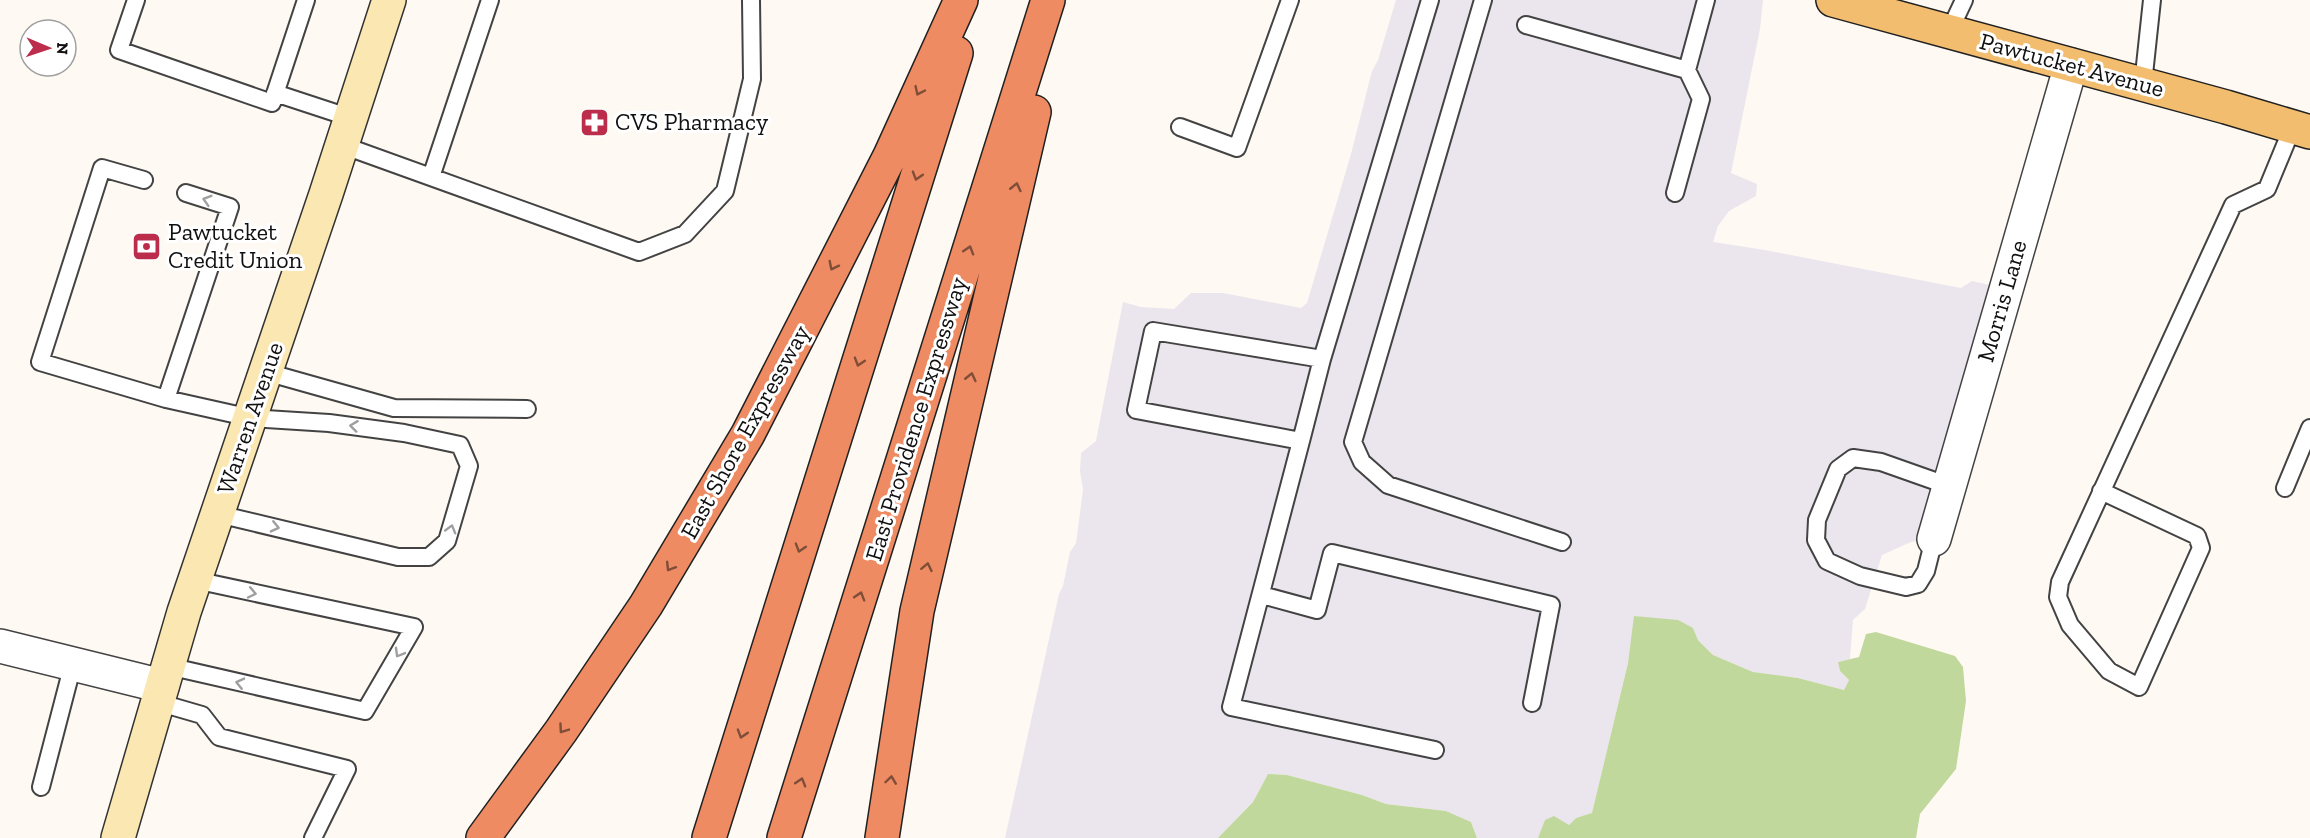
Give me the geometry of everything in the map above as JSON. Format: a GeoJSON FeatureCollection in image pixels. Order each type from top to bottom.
{"type":"FeatureCollection","features":[{"type":"Feature","properties":{"kind":"highway","name":"East Shore Expressway"},"geometry":{"type":"LineString","coordinates":[[483,838],[561,732],[646,605],[748,434],[890,156],[961,0]]}},
{"type":"Feature","properties":{"kind":"highway"},"geometry":{"type":"LineString","coordinates":[[709,838],[973,0]]}},
{"type":"Feature","properties":{"kind":"highway","name":"East Providence Expressway"},"geometry":{"type":"LineString","coordinates":[[784,838],[1048,0]]}},
{"type":"Feature","properties":{"kind":"highway"},"geometry":{"type":"LineString","coordinates":[[882,838],[901,705],[927,567],[1060,0]]}},
{"type":"Feature","properties":{"kind":"main road","name":"Warren Avenue"},"geometry":{"type":"LineString","coordinates":[[118,838],[195,580],[389,0]]}},
{"type":"Feature","properties":{"kind":"main road","name":"Pawtucket Avenue"},"geometry":{"type":"LineString","coordinates":[[1833,0],[2301,129]]}},
{"type":"Feature","properties":{"kind":"street","name":"Morris Lane"},"geometry":{"type":"LineString","coordinates":[[1934,538],[2071,64]]}},
{"type":"Feature","properties":{"kind":"street"},"geometry":{"type":"LineString","coordinates":[[0,646],[162,685]]}},
{"type":"Feature","properties":{"kind":"lane"},"geometry":{"type":"LineString","coordinates":[[136,0],[118,50],[272,103],[306,0]]}},
{"type":"Feature","properties":{"kind":"lane"},"geometry":{"type":"LineString","coordinates":[[431,177],[490,0]]}},
{"type":"Feature","properties":{"kind":"lane"},"geometry":{"type":"LineString","coordinates":[[275,93],[431,177],[639,252],[685,234],[724,191],[752,79],[751,0]]}},
{"type":"Feature","properties":{"kind":"lane"},"geometry":{"type":"LineString","coordinates":[[1180,127],[1237,148],[1290,0]]}},
{"type":"Feature","properties":{"kind":"lane"},"geometry":{"type":"LineString","coordinates":[[1430,0],[1322,359],[1231,707],[1435,750]]}},
{"type":"Feature","properties":{"kind":"lane"},"geometry":{"type":"LineString","coordinates":[[1483,0],[1353,442],[1362,462],[1388,485],[1562,542]]}},
{"type":"Feature","properties":{"kind":"lane"},"geometry":{"type":"LineString","coordinates":[[1675,193],[1701,99],[1687,70],[1706,0]]}},
{"type":"Feature","properties":{"kind":"lane"},"geometry":{"type":"LineString","coordinates":[[1949,32],[1964,0]]}},
{"type":"Feature","properties":{"kind":"lane"},"geometry":{"type":"LineString","coordinates":[[2143,84],[2152,0]]}},
{"type":"Feature","properties":{"kind":"lane"},"geometry":{"type":"LineString","coordinates":[[1526,25],[1687,70]]}},
{"type":"Feature","properties":{"kind":"lane"},"geometry":{"type":"LineString","coordinates":[[2101,491],[2197,537],[2201,548],[2139,687],[2109,671],[2070,625],[2058,597],[2060,582],[2101,491],[2233,206],[2267,189],[2301,129]]}},
{"type":"Feature","properties":{"kind":"lane"},"geometry":{"type":"LineString","coordinates":[[144,180],[102,168],[40,362],[166,399],[251,418],[329,423],[393,431],[460,445],[469,466],[447,541],[429,557],[398,557],[218,514]]}},
{"type":"Feature","properties":{"kind":"lane"},"geometry":{"type":"LineString","coordinates":[[166,399],[230,207],[186,194]]}},
{"type":"Feature","properties":{"kind":"lane"},"geometry":{"type":"LineString","coordinates":[[1301,441],[1136,410],[1153,331],[1322,359]]}},
{"type":"Feature","properties":{"kind":"lane"},"geometry":{"type":"LineString","coordinates":[[266,372],[394,408],[527,409]]}},
{"type":"Feature","properties":{"kind":"lane"},"geometry":{"type":"LineString","coordinates":[[2285,488],[2310,428]]}},
{"type":"Feature","properties":{"kind":"lane"},"geometry":{"type":"LineString","coordinates":[[1934,538],[1926,571],[1918,584],[1906,587],[1860,576],[1827,561],[1816,540],[1817,520],[1838,469],[1853,458],[1881,462],[1949,486]]}},
{"type":"Feature","properties":{"kind":"lane"},"geometry":{"type":"LineString","coordinates":[[1262,595],[1317,610],[1332,554],[1551,605],[1532,703]]}},
{"type":"Feature","properties":{"kind":"lane"},"geometry":{"type":"LineString","coordinates":[[162,685],[364,711],[414,627],[195,580]]}},
{"type":"Feature","properties":{"kind":"lane"},"geometry":{"type":"LineString","coordinates":[[41,787],[73,664]]}},
{"type":"Feature","properties":{"kind":"lane"},"geometry":{"type":"LineString","coordinates":[[162,685],[202,715],[219,737],[348,769],[313,838]]}},
{"type":"Feature","properties":{"kind":"shaded area"},"geometry":{"type":"Polygon","coordinates":[[[1396,0],[1763,0],[1760,29],[1731,173],[1757,184],[1756,196],[1729,211],[1718,226],[1713,242],[1961,288],[1972,281],[2003,288],[1936,538],[1911,542],[1882,555],[1865,609],[1853,620],[1850,659],[1838,662],[1840,671],[1849,680],[1844,690],[1798,678],[1753,672],[1713,655],[1698,640],[1693,628],[1635,616],[1628,663],[1592,814],[1576,818],[1569,825],[1538,838],[1477,838],[1471,822],[1446,811],[1386,804],[1362,795],[1287,775],[1268,774],[1253,802],[1218,838],[1005,838],[1059,594],[1063,586],[1070,552],[1076,543],[1083,490],[1080,471],[1081,453],[1096,441],[1123,302],[1141,307],[1174,309],[1191,293],[1223,293],[1301,308],[1307,303],[1351,154],[1372,71],[1378,60],[1396,0]]]}},
{"type":"Feature","properties":{"kind":"green space"},"geometry":{"type":"Polygon","coordinates":[[[1634,616],[1678,620],[1693,628],[1698,640],[1713,655],[1753,672],[1798,678],[1844,690],[1849,680],[1840,671],[1838,662],[1859,657],[1866,634],[1876,632],[1955,656],[1963,667],[1966,701],[1956,769],[1920,814],[1916,838],[1538,838],[1545,820],[1554,816],[1569,825],[1576,818],[1592,813],[1628,663],[1634,616]]]}},
{"type":"Feature","properties":{"kind":"green space"},"geometry":{"type":"Polygon","coordinates":[[[1268,774],[1287,775],[1362,795],[1386,804],[1446,811],[1471,822],[1477,838],[1218,838],[1253,802],[1268,774]]]}},
{"type":"Feature","properties":{"kind":"place","name":"CVS Pharmacy"},"geometry":{"type":"Point","coordinates":[594,122]}},
{"type":"Feature","properties":{"kind":"place","name":"Pawtucket Credit Union"},"geometry":{"type":"Point","coordinates":[147,246]}}]}
